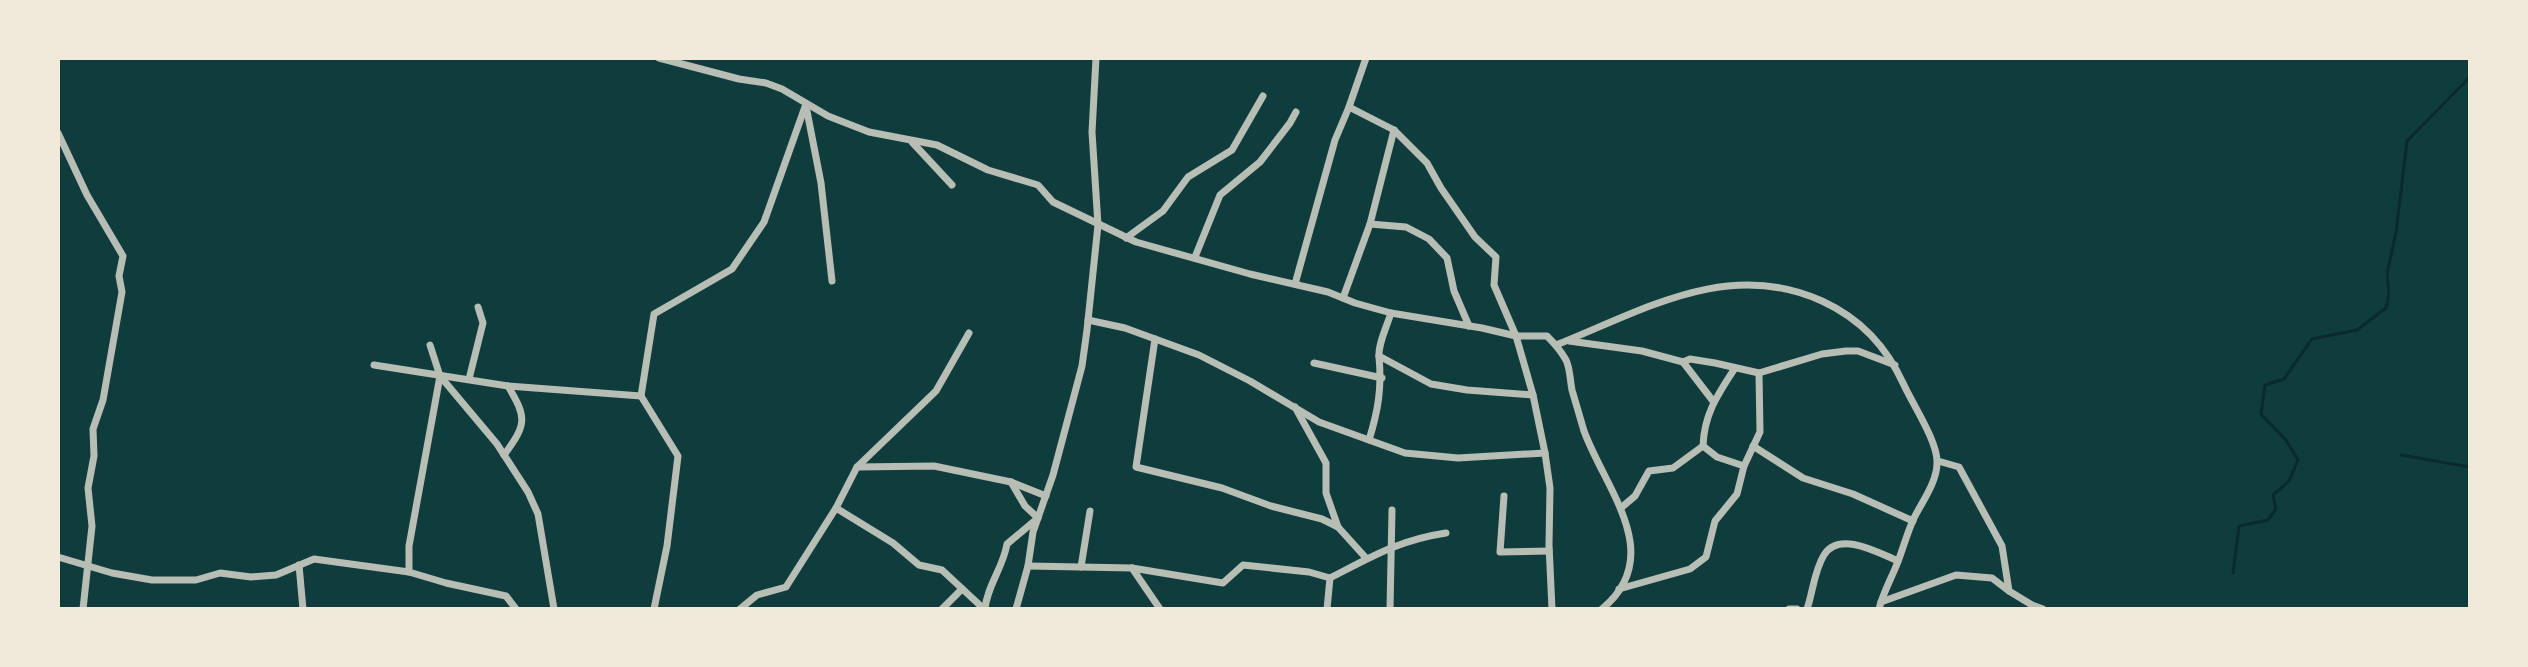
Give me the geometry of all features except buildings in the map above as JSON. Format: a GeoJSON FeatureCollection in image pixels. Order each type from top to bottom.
{"type":"FeatureCollection","features":[{"type":"Feature","properties":{"kind":"street"},"geometry":{"type":"LineString","coordinates":[[659,58],[766,83],[828,116],[869,132],[937,145],[988,170],[1038,185],[1053,202],[1126,238],[1391,313],[1516,336],[1547,336],[1567,361],[1577,410],[1594,456],[1622,507],[1629,528],[1629,573],[1613,600],[1602,609]]}},
{"type":"Feature","properties":{"kind":"street"},"geometry":{"type":"LineString","coordinates":[[1016,609],[1028,566],[1033,532],[1082,366],[1098,225],[1092,132],[1096,58]]}},
{"type":"Feature","properties":{"kind":"street"},"geometry":{"type":"LineString","coordinates":[[1295,284],[1335,140],[1366,58]]}},
{"type":"Feature","properties":{"kind":"street"},"geometry":{"type":"LineString","coordinates":[[1126,238],[1163,211],[1188,177],[1232,150],[1263,96]]}},
{"type":"Feature","properties":{"kind":"street"},"geometry":{"type":"LineString","coordinates":[[806,104],[821,183],[832,281]]}},
{"type":"Feature","properties":{"kind":"street"},"geometry":{"type":"LineString","coordinates":[[654,609],[667,546],[678,456],[641,396],[654,314],[732,269],[764,222],[806,104]]}},
{"type":"Feature","properties":{"kind":"street"},"geometry":{"type":"LineString","coordinates":[[1349,107],[1394,130],[1427,163],[1475,237],[1496,257],[1494,285],[1516,336],[1545,453],[1550,488],[1552,609]]}},
{"type":"Feature","properties":{"kind":"street"},"geometry":{"type":"LineString","coordinates":[[1195,257],[1220,195],[1260,162],[1296,112]]}},
{"type":"Feature","properties":{"kind":"street"},"geometry":{"type":"LineString","coordinates":[[1343,298],[1370,224],[1394,130]]}},
{"type":"Feature","properties":{"kind":"street"},"geometry":{"type":"LineString","coordinates":[[58,133],[87,195],[123,256],[119,276],[122,292],[103,400],[93,429],[94,456],[88,488],[92,526],[83,609]]}},
{"type":"Feature","properties":{"kind":"street"},"geometry":{"type":"LineString","coordinates":[[911,140],[952,185]]}},
{"type":"Feature","properties":{"kind":"street"},"geometry":{"type":"LineString","coordinates":[[1370,224],[1406,227],[1429,239],[1438,248],[1447,258],[1454,291],[1469,326]]}},
{"type":"Feature","properties":{"kind":"street"},"geometry":{"type":"LineString","coordinates":[[1556,345],[1652,304],[1695,291],[1757,285],[1798,290],[1835,308],[1870,331],[1895,365],[1938,461],[1880,606]]}},
{"type":"Feature","properties":{"kind":"street"},"geometry":{"type":"LineString","coordinates":[[469,379],[483,323],[478,307]]}},
{"type":"Feature","properties":{"kind":"street"},"geometry":{"type":"LineString","coordinates":[[1369,440],[1379,406],[1382,378],[1379,356],[1391,313]]}},
{"type":"Feature","properties":{"kind":"street"},"geometry":{"type":"LineString","coordinates":[[1088,320],[1125,328],[1199,355],[1294,405],[1319,422],[1405,453],[1458,458],[1545,453]]}},
{"type":"Feature","properties":{"kind":"street"},"geometry":{"type":"LineString","coordinates":[[740,609],[757,595],[786,587],[836,508],[857,467],[936,391],[969,333]]}},
{"type":"Feature","properties":{"kind":"street"},"geometry":{"type":"LineString","coordinates":[[1155,339],[1136,467],[1222,488],[1271,506],[1322,519],[1338,527],[1366,558]]}},
{"type":"Feature","properties":{"kind":"street"},"geometry":{"type":"LineString","coordinates":[[1567,341],[1642,351],[1683,362],[1713,401]]}},
{"type":"Feature","properties":{"kind":"street"},"geometry":{"type":"LineString","coordinates":[[430,345],[440,376],[504,455],[528,492],[538,514],[554,609]]}},
{"type":"Feature","properties":{"kind":"street"},"geometry":{"type":"LineString","coordinates":[[1683,362],[1690,359],[1759,373],[1822,354],[1858,351],[1895,365]]}},
{"type":"Feature","properties":{"kind":"street"},"geometry":{"type":"LineString","coordinates":[[1379,356],[1431,384],[1533,395]]}},
{"type":"Feature","properties":{"kind":"street"},"geometry":{"type":"LineString","coordinates":[[1314,363],[1382,378]]}},
{"type":"Feature","properties":{"kind":"street"},"geometry":{"type":"LineString","coordinates":[[374,365],[508,386],[641,396]]}},
{"type":"Feature","properties":{"kind":"street"},"geometry":{"type":"LineString","coordinates":[[1703,446],[1704,427],[1713,401],[1735,368]]}},
{"type":"Feature","properties":{"kind":"street"},"geometry":{"type":"LineString","coordinates":[[1619,589],[1690,569],[1702,562],[1708,553],[1715,521],[1737,494],[1744,466],[1761,428],[1759,373]]}},
{"type":"Feature","properties":{"kind":"street"},"geometry":{"type":"LineString","coordinates":[[409,572],[409,546],[440,376]]}},
{"type":"Feature","properties":{"kind":"street"},"geometry":{"type":"LineString","coordinates":[[504,455],[521,432],[521,408],[508,386]]}},
{"type":"Feature","properties":{"kind":"street"},"geometry":{"type":"LineString","coordinates":[[1294,405],[1326,463],[1326,493],[1338,527]]}},
{"type":"Feature","properties":{"kind":"street"},"geometry":{"type":"LineString","coordinates":[[1622,507],[1635,496],[1649,471],[1673,468],[1703,446]]}},
{"type":"Feature","properties":{"kind":"street"},"geometry":{"type":"LineString","coordinates":[[1703,446],[1717,457],[1744,466]]}},
{"type":"Feature","properties":{"kind":"street"},"geometry":{"type":"LineString","coordinates":[[1753,446],[1803,478],[1853,494],[1913,521]]}},
{"type":"Feature","properties":{"kind":"street"},"geometry":{"type":"LineString","coordinates":[[1938,461],[1959,467],[1975,493],[2002,546],[2009,591]]}},
{"type":"Feature","properties":{"kind":"street"},"geometry":{"type":"LineString","coordinates":[[857,467],[934,466],[1011,482],[1046,496]]}},
{"type":"Feature","properties":{"kind":"street"},"geometry":{"type":"LineString","coordinates":[[1011,482],[1025,506],[1038,518]]}},
{"type":"Feature","properties":{"kind":"street"},"geometry":{"type":"LineString","coordinates":[[1504,496],[1500,552],[1549,551]]}},
{"type":"Feature","properties":{"kind":"street"},"geometry":{"type":"LineString","coordinates":[[836,508],[893,543],[919,565],[942,570],[984,609]]}},
{"type":"Feature","properties":{"kind":"street"},"geometry":{"type":"LineString","coordinates":[[1390,609],[1392,510]]}},
{"type":"Feature","properties":{"kind":"street"},"geometry":{"type":"LineString","coordinates":[[1081,567],[1090,511]]}},
{"type":"Feature","properties":{"kind":"street"},"geometry":{"type":"LineString","coordinates":[[984,609],[986,595],[1004,562],[1007,544],[1038,518]]}},
{"type":"Feature","properties":{"kind":"street"},"geometry":{"type":"LineString","coordinates":[[1028,566],[1132,568],[1223,583],[1243,565],[1309,572],[1330,578],[1408,540],[1446,533]]}},
{"type":"Feature","properties":{"kind":"street"},"geometry":{"type":"LineString","coordinates":[[1807,609],[1822,558],[1833,547],[1855,544],[1898,561]]}},
{"type":"Feature","properties":{"kind":"street"},"geometry":{"type":"LineString","coordinates":[[58,557],[152,580],[196,580],[220,573],[251,577],[276,575],[314,559],[409,572],[506,596],[516,609]]}},
{"type":"Feature","properties":{"kind":"street"},"geometry":{"type":"LineString","coordinates":[[299,565],[303,609]]}},
{"type":"Feature","properties":{"kind":"street"},"geometry":{"type":"LineString","coordinates":[[1132,568],[1160,609]]}},
{"type":"Feature","properties":{"kind":"street"},"geometry":{"type":"LineString","coordinates":[[1880,606],[1956,575],[1992,578],[2043,609]]}},
{"type":"Feature","properties":{"kind":"street"},"geometry":{"type":"LineString","coordinates":[[1327,609],[1330,578]]}},
{"type":"Feature","properties":{"kind":"street"},"geometry":{"type":"LineString","coordinates":[[942,609],[962,589]]}},
{"type":"Feature","properties":{"kind":"street"},"geometry":{"type":"LineString","coordinates":[[1789,609],[1797,609]]}},
{"type":"Feature","properties":{"kind":"waterway"},"geometry":{"type":"LineString","coordinates":[[2233,573],[2239,526],[2268,520],[2276,509],[2273,495],[2289,481],[2298,460],[2286,440],[2261,414],[2265,385],[2284,379],[2312,339],[2357,330],[2386,308],[2389,293],[2387,274],[2396,232],[2407,141],[2470,77]]}},
{"type":"Feature","properties":{"kind":"waterway"},"geometry":{"type":"LineString","coordinates":[[2401,455],[2470,467]]}}]}
